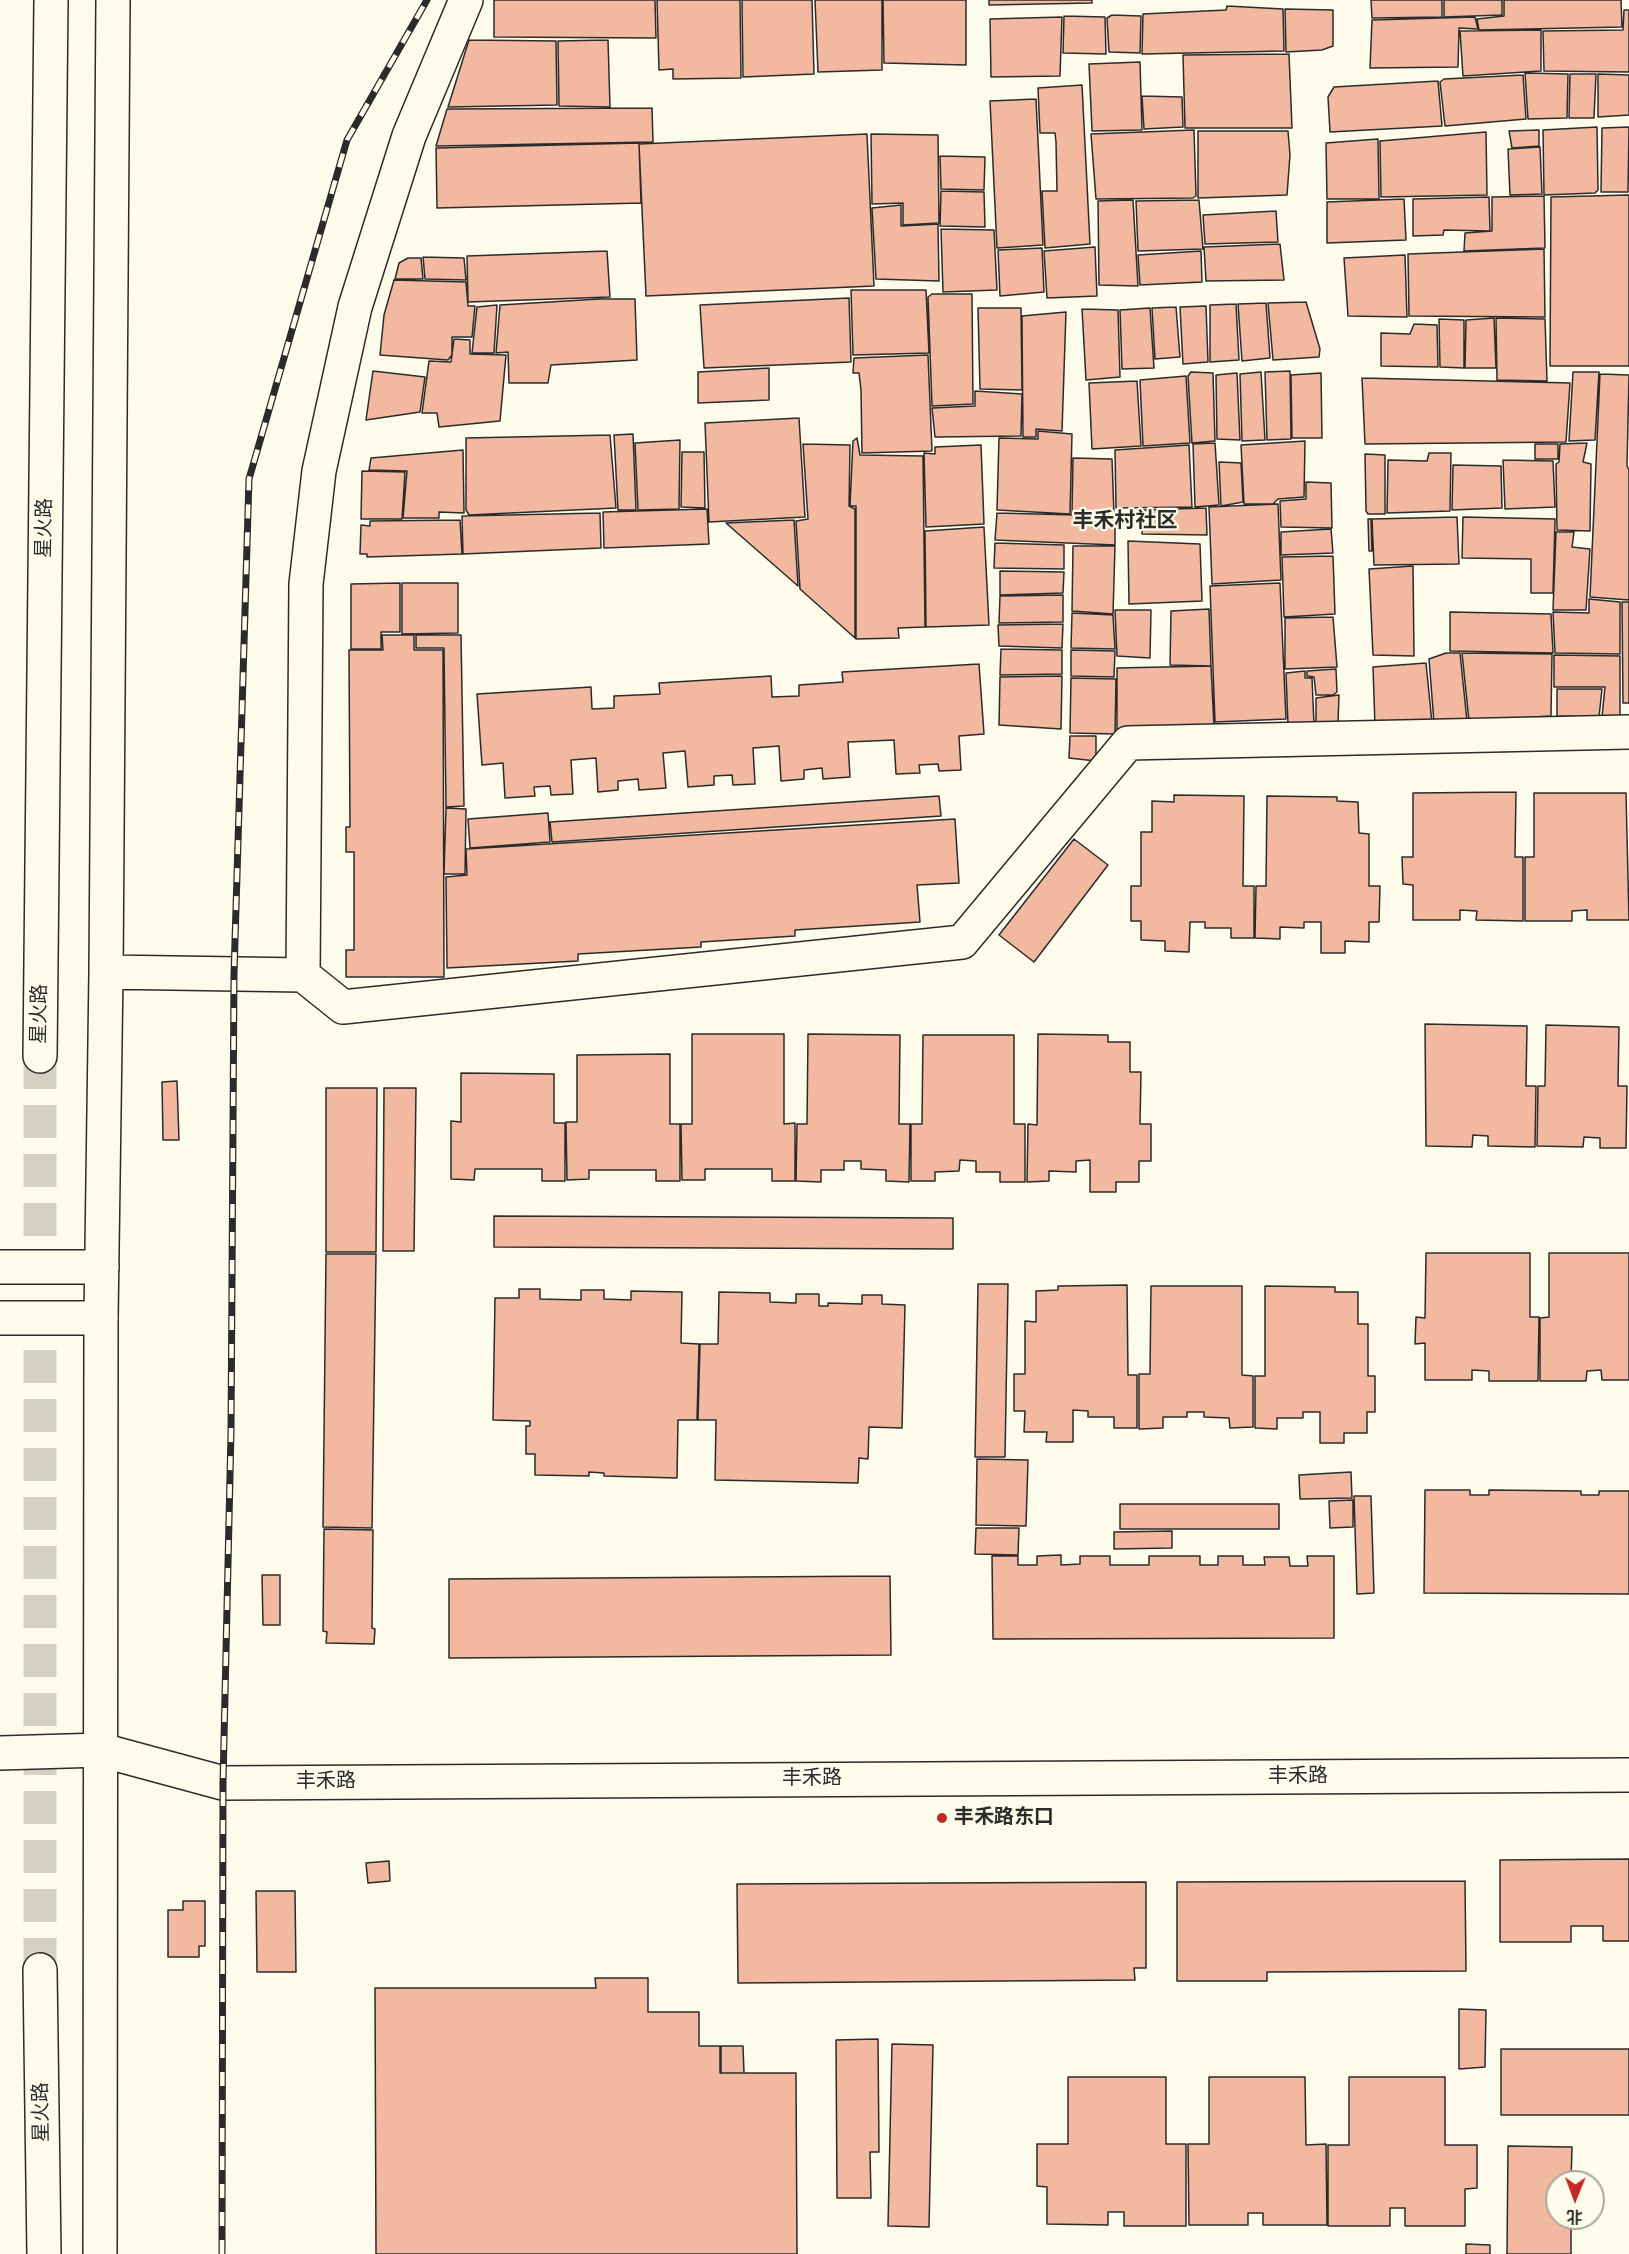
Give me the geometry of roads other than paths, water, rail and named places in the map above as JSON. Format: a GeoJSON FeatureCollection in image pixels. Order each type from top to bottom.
{"type":"FeatureCollection","features":[{"type":"Feature","properties":{"kind":"street","name":"星火路"},"geometry":{"type":"LineString","coordinates":[[40,1056],[51,0]]}},
{"type":"Feature","properties":{"kind":"street"},"geometry":{"type":"LineString","coordinates":[[100,2254],[101,1318],[106,972],[113,0]]}},
{"type":"Feature","properties":{"kind":"street"},"geometry":{"type":"LineString","coordinates":[[303,975],[306,584],[319,471],[358,296],[408,136],[466,0]]}},
{"type":"Feature","properties":{"kind":"street"},"geometry":{"type":"LineString","coordinates":[[106,972],[303,975],[343,1007],[962,942],[1128,743],[1629,732]]}},
{"type":"Feature","properties":{"kind":"street"},"geometry":{"type":"LineString","coordinates":[[0,1267],[102,1268]]}},
{"type":"Feature","properties":{"kind":"street"},"geometry":{"type":"LineString","coordinates":[[0,1318],[101,1318]]}},
{"type":"Feature","properties":{"kind":"street","name":"丰禾路"},"geometry":{"type":"LineString","coordinates":[[0,1753],[101,1750],[223,1783],[1629,1775]]}},
{"type":"Feature","properties":{"kind":"street","name":"星火路"},"geometry":{"type":"LineString","coordinates":[[40,1970],[44,2254]]}},
{"type":"Feature","properties":{"kind":"tunnel"},"geometry":{"type":"LineString","coordinates":[[40,1056],[40,1970]]}},
{"type":"Feature","properties":{"kind":"railway"},"geometry":{"type":"LineString","coordinates":[[222,2254],[223,1783],[231,1432],[234,974],[249,479],[347,140],[427,0]]}},
{"type":"Feature","properties":{"kind":"place","name":"丰禾路东口"},"geometry":{"type":"Point","coordinates":[942,1818]}},
{"type":"Feature","properties":{"kind":"district","name":"丰禾村社区"},"geometry":{"type":"Point","coordinates":[1125,521]}}]}
